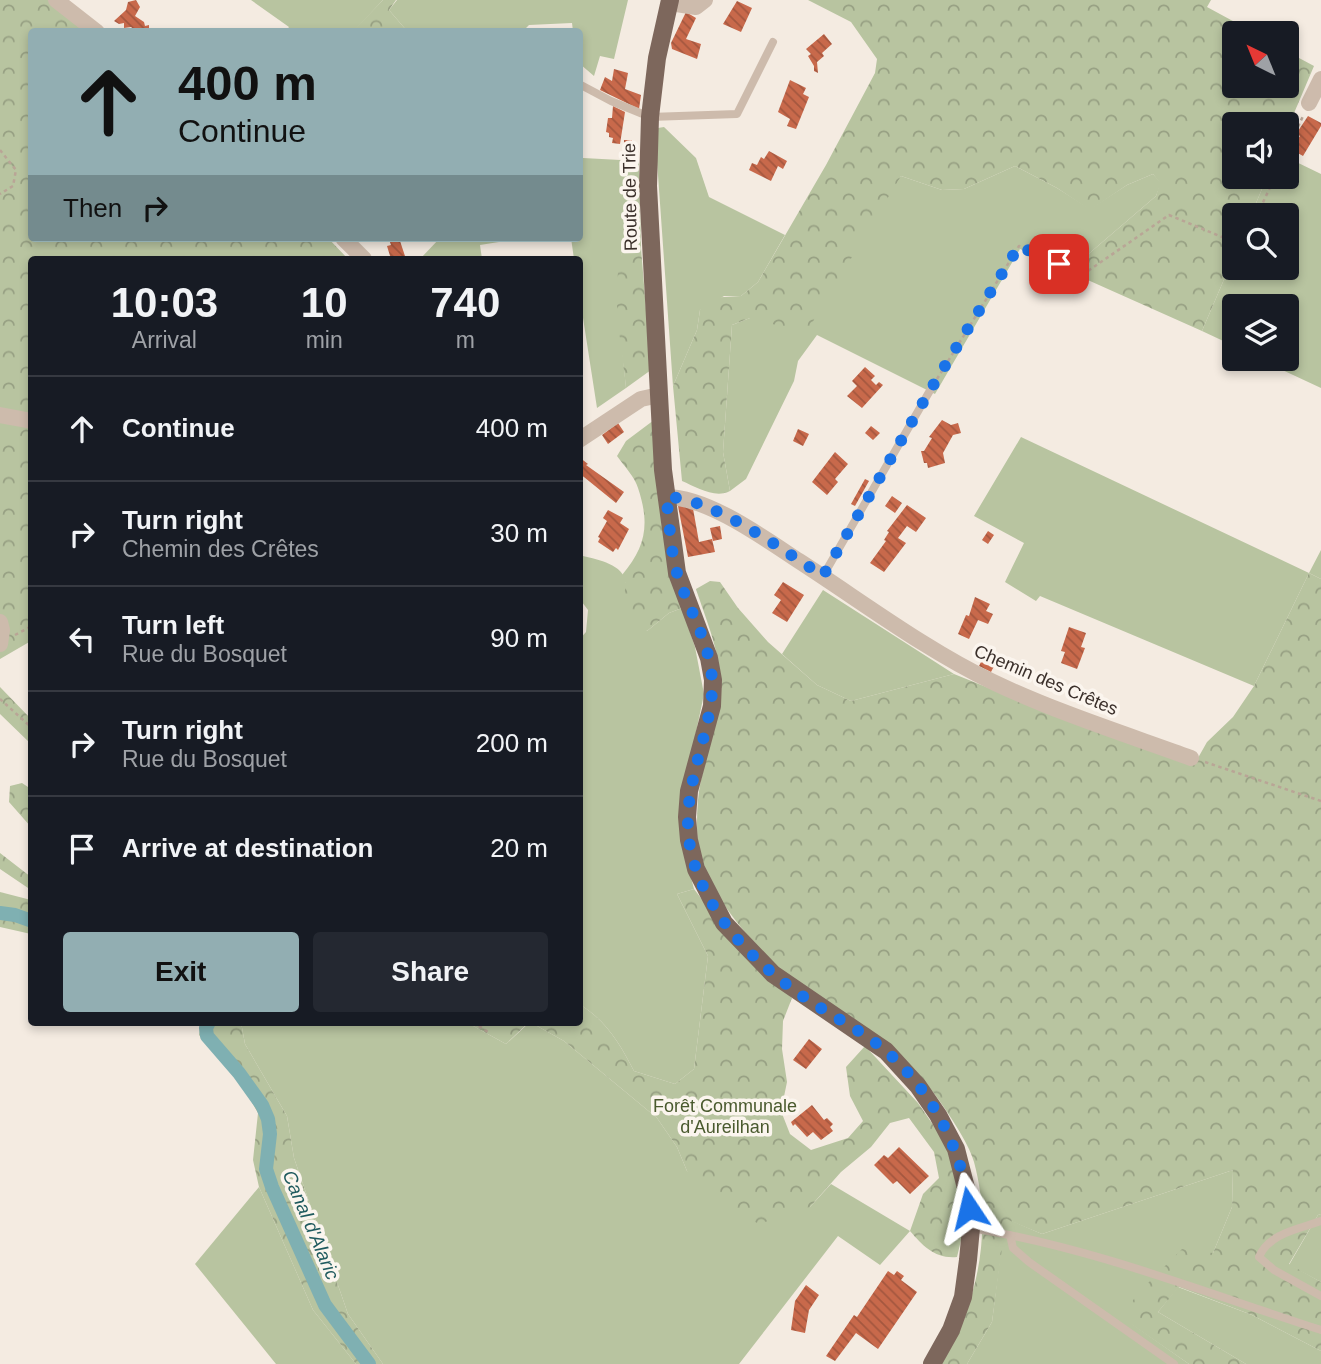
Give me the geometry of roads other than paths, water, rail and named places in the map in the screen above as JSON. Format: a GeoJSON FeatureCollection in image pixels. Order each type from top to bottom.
{"type":"FeatureCollection","features":[{"type":"Feature","properties":{"kind":"main road","name":"Route de Trie"},"geometry":{"type":"LineString","coordinates":[[670,2],[657,58],[650,117],[648,186],[659,395],[666,497],[677,573],[709,658],[712,680],[712,706],[689,790],[689,840],[696,869],[724,923],[773,974],[886,1051],[918,1086],[938,1115],[956,1149],[966,1188],[971,1228],[963,1297],[951,1330],[932,1364]]}},
{"type":"Feature","properties":{"kind":"street"},"geometry":{"type":"LineString","coordinates":[[56,0],[92,28]]}},
{"type":"Feature","properties":{"kind":"street"},"geometry":{"type":"LineString","coordinates":[[670,2],[696,6],[705,0]]}},
{"type":"Feature","properties":{"kind":"street"},"geometry":{"type":"LineString","coordinates":[[1309,103],[1321,79]]}},
{"type":"Feature","properties":{"kind":"street"},"geometry":{"type":"LineString","coordinates":[[347,242],[361,256]]}},
{"type":"Feature","properties":{"kind":"street"},"geometry":{"type":"LineString","coordinates":[[583,437],[641,399],[659,395]]}},
{"type":"Feature","properties":{"kind":"street"},"geometry":{"type":"LineString","coordinates":[[0,415],[28,420]]}},
{"type":"Feature","properties":{"kind":"street","name":"Chemin des Crêtes"},"geometry":{"type":"LineString","coordinates":[[666,497],[679,497],[701,503],[769,541],[928,645],[992,682],[1191,758]]}},
{"type":"Feature","properties":{"kind":"street"},"geometry":{"type":"LineString","coordinates":[[0,622],[0,644]]}},
{"type":"Feature","properties":{"kind":"lane"},"geometry":{"type":"LineString","coordinates":[[583,86],[650,117],[737,114],[773,42]]}},
{"type":"Feature","properties":{"kind":"lane"},"geometry":{"type":"LineString","coordinates":[[823,576],[932,387]]}},
{"type":"Feature","properties":{"kind":"lane"},"geometry":{"type":"LineString","coordinates":[[1321,1221],[1279,1236],[1263,1248],[1259,1257],[1274,1269],[1321,1296]]}},
{"type":"Feature","properties":{"kind":"lane"},"geometry":{"type":"LineString","coordinates":[[971,1228],[1010,1235],[1108,1261],[1321,1330]]}},
{"type":"Feature","properties":{"kind":"lane"},"geometry":{"type":"LineString","coordinates":[[1010,1235],[1013,1248],[1029,1262],[1174,1364]]}},
{"type":"Feature","properties":{"kind":"waterway","name":"Canal d'Alaric"},"geometry":{"type":"LineString","coordinates":[[0,913],[28,920]]}},
{"type":"Feature","properties":{"kind":"waterway","name":"Canal d'Alaric"},"geometry":{"type":"LineString","coordinates":[[207,1026],[207,1036],[262,1105],[270,1134],[266,1169],[272,1187],[325,1305],[369,1364]]}},
{"type":"Feature","properties":{"kind":"park label","name":"Forêt Communale d'Aureilhan"},"geometry":{"type":"Point","coordinates":[725,1116]}}]}
